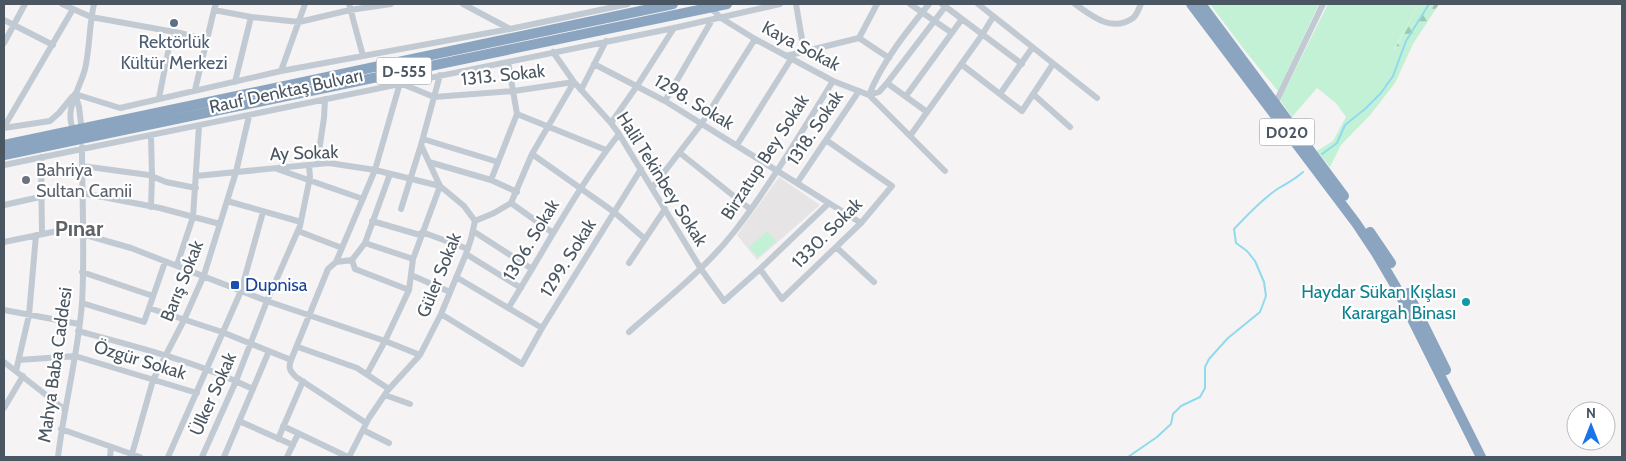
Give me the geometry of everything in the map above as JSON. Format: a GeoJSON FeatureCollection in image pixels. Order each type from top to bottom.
{"type":"FeatureCollection","features":[{"type":"Feature","properties":{"kind":"highway","name":"Rauf Denktaş Bulvarı"},"geometry":{"type":"LineString","coordinates":[[4,145],[673,4]]}},
{"type":"Feature","properties":{"kind":"highway","name":"Rauf Denktaş Bulvarı"},"geometry":{"type":"LineString","coordinates":[[4,155],[82,144],[728,4]]}},
{"type":"Feature","properties":{"kind":"highway","name":"D020"},"geometry":{"type":"LineString","coordinates":[[1192,4],[1360,229],[1381,260],[1402,297],[1481,457]]}},
{"type":"Feature","properties":{"kind":"highway","name":"D020"},"geometry":{"type":"LineString","coordinates":[[1201,4],[1371,232],[1408,294],[1488,457]]}},
{"type":"Feature","properties":{"kind":"street"},"geometry":{"type":"LineString","coordinates":[[4,43],[25,4]]}},
{"type":"Feature","properties":{"kind":"street"},"geometry":{"type":"LineString","coordinates":[[62,4],[91,17],[206,40]]}},
{"type":"Feature","properties":{"kind":"street"},"geometry":{"type":"LineString","coordinates":[[77,129],[71,107],[85,69],[94,4]]}},
{"type":"Feature","properties":{"kind":"street"},"geometry":{"type":"LineString","coordinates":[[281,71],[305,4]]}},
{"type":"Feature","properties":{"kind":"street"},"geometry":{"type":"LineString","coordinates":[[194,90],[215,7],[251,17],[299,22],[350,7],[391,4]]}},
{"type":"Feature","properties":{"kind":"street"},"geometry":{"type":"LineString","coordinates":[[463,4],[510,29]]}},
{"type":"Feature","properties":{"kind":"street"},"geometry":{"type":"LineString","coordinates":[[75,94],[120,108],[281,71],[510,29],[606,6],[628,4]]}},
{"type":"Feature","properties":{"kind":"street","name":"Rauf Denktaş Bulvarı"},"geometry":{"type":"LineString","coordinates":[[4,165],[82,144],[151,135],[249,116],[400,83],[712,20],[780,4]]}},
{"type":"Feature","properties":{"kind":"street"},"geometry":{"type":"LineString","coordinates":[[796,4],[804,52]]}},
{"type":"Feature","properties":{"kind":"street"},"geometry":{"type":"LineString","coordinates":[[737,145],[789,57],[859,38],[878,4]]}},
{"type":"Feature","properties":{"kind":"street"},"geometry":{"type":"LineString","coordinates":[[910,4],[952,33]]}},
{"type":"Feature","properties":{"kind":"street"},"geometry":{"type":"LineString","coordinates":[[869,95],[889,58],[922,12],[930,4]]}},
{"type":"Feature","properties":{"kind":"street"},"geometry":{"type":"LineString","coordinates":[[978,4],[1096,98]]}},
{"type":"Feature","properties":{"kind":"street"},"geometry":{"type":"LineString","coordinates":[[1075,4],[1100,22],[1118,24],[1134,17],[1141,4]]}},
{"type":"Feature","properties":{"kind":"street"},"geometry":{"type":"LineString","coordinates":[[1275,104],[1323,4]]}},
{"type":"Feature","properties":{"kind":"street"},"geometry":{"type":"LineString","coordinates":[[869,95],[879,92],[887,83],[935,21],[944,5],[1022,64]]}},
{"type":"Feature","properties":{"kind":"street"},"geometry":{"type":"LineString","coordinates":[[350,7],[363,56]]}},
{"type":"Feature","properties":{"kind":"street","name":"Kaya Sokak"},"geometry":{"type":"LineString","coordinates":[[710,7],[721,18],[789,57],[833,81],[869,95]]}},
{"type":"Feature","properties":{"kind":"street"},"geometry":{"type":"LineString","coordinates":[[4,127],[73,9]]}},
{"type":"Feature","properties":{"kind":"street"},"geometry":{"type":"LineString","coordinates":[[235,82],[251,17]]}},
{"type":"Feature","properties":{"kind":"street"},"geometry":{"type":"LineString","coordinates":[[910,136],[993,17]]}},
{"type":"Feature","properties":{"kind":"street"},"geometry":{"type":"LineString","coordinates":[[906,96],[962,19]]}},
{"type":"Feature","properties":{"kind":"street"},"geometry":{"type":"LineString","coordinates":[[4,20],[52,45]]}},
{"type":"Feature","properties":{"kind":"street"},"geometry":{"type":"LineString","coordinates":[[665,101],[712,20]]}},
{"type":"Feature","properties":{"kind":"street"},"geometry":{"type":"LineString","coordinates":[[611,123],[674,28]]}},
{"type":"Feature","properties":{"kind":"street"},"geometry":{"type":"LineString","coordinates":[[159,98],[172,32]]}},
{"type":"Feature","properties":{"kind":"street"},"geometry":{"type":"LineString","coordinates":[[652,188],[702,123],[755,38]]}},
{"type":"Feature","properties":{"kind":"street"},"geometry":{"type":"LineString","coordinates":[[859,38],[889,58]]}},
{"type":"Feature","properties":{"kind":"street"},"geometry":{"type":"LineString","coordinates":[[581,90],[606,41]]}},
{"type":"Feature","properties":{"kind":"street"},"geometry":{"type":"LineString","coordinates":[[1000,94],[1032,48]]}},
{"type":"Feature","properties":{"kind":"street","name":"Halil Tekinbey Sokak"},"geometry":{"type":"LineString","coordinates":[[553,52],[574,82],[619,134],[701,269],[724,301],[760,269]]}},
{"type":"Feature","properties":{"kind":"street"},"geometry":{"type":"LineString","coordinates":[[491,180],[517,114],[508,62]]}},
{"type":"Feature","properties":{"kind":"street","name":"1298. Sokak"},"geometry":{"type":"LineString","coordinates":[[594,64],[665,101],[702,123],[861,223]]}},
{"type":"Feature","properties":{"kind":"street"},"geometry":{"type":"LineString","coordinates":[[961,64],[1022,111],[1053,64]]}},
{"type":"Feature","properties":{"kind":"street"},"geometry":{"type":"LineString","coordinates":[[401,209],[440,75]]}},
{"type":"Feature","properties":{"kind":"street","name":"Birzatup Bey Sokak"},"geometry":{"type":"LineString","coordinates":[[629,332],[701,269],[734,232],[777,170],[833,81]]}},
{"type":"Feature","properties":{"kind":"street"},"geometry":{"type":"LineString","coordinates":[[475,220],[494,213],[511,203],[532,154],[574,82]]}},
{"type":"Feature","properties":{"kind":"street","name":"1313. Sokak"},"geometry":{"type":"LineString","coordinates":[[434,97],[514,91],[574,82]]}},
{"type":"Feature","properties":{"kind":"street"},"geometry":{"type":"LineString","coordinates":[[366,423],[303,381],[289,370],[289,366],[328,269],[336,262],[375,170],[400,83],[434,97]]}},
{"type":"Feature","properties":{"kind":"street"},"geometry":{"type":"LineString","coordinates":[[887,83],[927,112]]}},
{"type":"Feature","properties":{"kind":"street","name":"1318. Sokak"},"geometry":{"type":"LineString","coordinates":[[797,182],[859,91]]}},
{"type":"Feature","properties":{"kind":"street"},"geometry":{"type":"LineString","coordinates":[[75,94],[79,106],[77,129]]}},
{"type":"Feature","properties":{"kind":"street"},"geometry":{"type":"LineString","coordinates":[[4,127],[50,120],[75,94]]}},
{"type":"Feature","properties":{"kind":"street"},"geometry":{"type":"LineString","coordinates":[[1033,94],[1070,127]]}},
{"type":"Feature","properties":{"kind":"street"},"geometry":{"type":"LineString","coordinates":[[869,95],[945,171]]}},
{"type":"Feature","properties":{"kind":"street"},"geometry":{"type":"LineString","coordinates":[[317,164],[325,99]]}},
{"type":"Feature","properties":{"kind":"street"},"geometry":{"type":"LineString","coordinates":[[517,114],[606,150]]}},
{"type":"Feature","properties":{"kind":"street","name":"Barış Sokak"},"geometry":{"type":"LineString","coordinates":[[132,454],[153,380],[184,320],[204,275],[236,172],[249,116]]}},
{"type":"Feature","properties":{"kind":"street"},"geometry":{"type":"LineString","coordinates":[[177,265],[193,216],[199,126]]}},
{"type":"Feature","properties":{"kind":"street","name":"Mahya Baba Caddesi"},"geometry":{"type":"LineString","coordinates":[[58,457],[61,428],[75,356],[82,303],[82,144],[77,129]]}},
{"type":"Feature","properties":{"kind":"street","name":"1306. Sokak"},"geometry":{"type":"LineString","coordinates":[[508,308],[580,188],[619,134]]}},
{"type":"Feature","properties":{"kind":"street"},"geometry":{"type":"LineString","coordinates":[[151,135],[151,207]]}},
{"type":"Feature","properties":{"kind":"street","name":"1330. Sokak"},"geometry":{"type":"LineString","coordinates":[[760,269],[782,299],[861,223],[892,186],[826,140]]}},
{"type":"Feature","properties":{"kind":"street"},"geometry":{"type":"LineString","coordinates":[[422,142],[498,162]]}},
{"type":"Feature","properties":{"kind":"street","name":"Güler Sokak"},"geometry":{"type":"LineString","coordinates":[[351,456],[366,423],[387,392],[420,355],[441,314],[467,252],[473,231],[475,220],[464,206],[440,186],[422,142]]}},
{"type":"Feature","properties":{"kind":"street"},"geometry":{"type":"LineString","coordinates":[[680,152],[750,209]]}},
{"type":"Feature","properties":{"kind":"street"},"geometry":{"type":"LineString","coordinates":[[532,154],[614,212],[645,238]]}},
{"type":"Feature","properties":{"kind":"street"},"geometry":{"type":"LineString","coordinates":[[16,372],[29,315],[39,235],[41,156]]}},
{"type":"Feature","properties":{"kind":"street"},"geometry":{"type":"LineString","coordinates":[[429,162],[491,180],[516,192]]}},
{"type":"Feature","properties":{"kind":"street","name":"Ay Sokak"},"geometry":{"type":"LineString","coordinates":[[196,176],[329,164],[375,170],[440,186]]}},
{"type":"Feature","properties":{"kind":"street","name":"Ülker Sokak"},"geometry":{"type":"LineString","coordinates":[[202,457],[236,381],[267,301],[298,231],[310,181],[309,165]]}},
{"type":"Feature","properties":{"kind":"street"},"geometry":{"type":"LineString","coordinates":[[82,166],[152,176],[166,182],[196,188]]}},
{"type":"Feature","properties":{"kind":"street"},"geometry":{"type":"LineString","coordinates":[[275,168],[363,199]]}},
{"type":"Feature","properties":{"kind":"street","name":"1299. Sokak"},"geometry":{"type":"LineString","coordinates":[[441,314],[522,364],[542,328],[641,170]]}},
{"type":"Feature","properties":{"kind":"street"},"geometry":{"type":"LineString","coordinates":[[336,262],[352,260],[365,243],[390,174]]}},
{"type":"Feature","properties":{"kind":"street"},"geometry":{"type":"LineString","coordinates":[[367,374],[385,341],[408,290],[413,259],[440,186]]}},
{"type":"Feature","properties":{"kind":"street"},"geometry":{"type":"LineString","coordinates":[[82,193],[193,216],[220,224]]}},
{"type":"Feature","properties":{"kind":"street"},"geometry":{"type":"LineString","coordinates":[[4,205],[40,198]]}},
{"type":"Feature","properties":{"kind":"street"},"geometry":{"type":"LineString","coordinates":[[227,201],[301,222]]}},
{"type":"Feature","properties":{"kind":"street"},"geometry":{"type":"LineString","coordinates":[[511,203],[553,233]]}},
{"type":"Feature","properties":{"kind":"street"},"geometry":{"type":"LineString","coordinates":[[760,269],[830,203]]}},
{"type":"Feature","properties":{"kind":"street"},"geometry":{"type":"LineString","coordinates":[[629,262],[665,209]]}},
{"type":"Feature","properties":{"kind":"street"},"geometry":{"type":"LineString","coordinates":[[168,457],[208,370],[222,332],[241,291],[263,212]]}},
{"type":"Feature","properties":{"kind":"street"},"geometry":{"type":"LineString","coordinates":[[372,221],[421,234],[467,252],[521,288]]}},
{"type":"Feature","properties":{"kind":"street"},"geometry":{"type":"LineString","coordinates":[[4,242],[82,226]]}},
{"type":"Feature","properties":{"kind":"street"},"geometry":{"type":"LineString","coordinates":[[298,231],[342,248]]}},
{"type":"Feature","properties":{"kind":"street"},"geometry":{"type":"LineString","coordinates":[[473,231],[532,269]]}},
{"type":"Feature","properties":{"kind":"street"},"geometry":{"type":"LineString","coordinates":[[82,234],[131,248],[267,301],[385,341],[420,355]]}},
{"type":"Feature","properties":{"kind":"street"},"geometry":{"type":"LineString","coordinates":[[365,243],[413,259]]}},
{"type":"Feature","properties":{"kind":"street"},"geometry":{"type":"LineString","coordinates":[[836,247],[874,282]]}},
{"type":"Feature","properties":{"kind":"street"},"geometry":{"type":"LineString","coordinates":[[352,260],[355,269],[408,290]]}},
{"type":"Feature","properties":{"kind":"street"},"geometry":{"type":"LineString","coordinates":[[82,303],[144,322],[165,262]]}},
{"type":"Feature","properties":{"kind":"street"},"geometry":{"type":"LineString","coordinates":[[82,272],[153,296]]}},
{"type":"Feature","properties":{"kind":"street"},"geometry":{"type":"LineString","coordinates":[[411,275],[450,292]]}},
{"type":"Feature","properties":{"kind":"street"},"geometry":{"type":"LineString","coordinates":[[456,278],[542,328]]}},
{"type":"Feature","properties":{"kind":"street"},"geometry":{"type":"LineString","coordinates":[[149,308],[222,332],[291,360]]}},
{"type":"Feature","properties":{"kind":"street"},"geometry":{"type":"LineString","coordinates":[[4,310],[79,328],[166,355],[253,389]]}},
{"type":"Feature","properties":{"kind":"street"},"geometry":{"type":"LineString","coordinates":[[298,347],[350,365],[367,374],[387,392],[410,404]]}},
{"type":"Feature","properties":{"kind":"street"},"geometry":{"type":"LineString","coordinates":[[224,457],[269,351]]}},
{"type":"Feature","properties":{"kind":"street"},"geometry":{"type":"LineString","coordinates":[[19,360],[75,356]]}},
{"type":"Feature","properties":{"kind":"street","name":"Özgür Sokak"},"geometry":{"type":"LineString","coordinates":[[75,356],[197,393]]}},
{"type":"Feature","properties":{"kind":"street"},"geometry":{"type":"LineString","coordinates":[[4,362],[64,409]]}},
{"type":"Feature","properties":{"kind":"street"},"geometry":{"type":"LineString","coordinates":[[4,408],[23,376]]}},
{"type":"Feature","properties":{"kind":"street"},"geometry":{"type":"LineString","coordinates":[[278,439],[303,381]]}},
{"type":"Feature","properties":{"kind":"street"},"geometry":{"type":"LineString","coordinates":[[239,421],[293,446]]}},
{"type":"Feature","properties":{"kind":"street"},"geometry":{"type":"LineString","coordinates":[[284,426],[298,434],[351,456]]}},
{"type":"Feature","properties":{"kind":"street"},"geometry":{"type":"LineString","coordinates":[[61,428],[140,457]]}},
{"type":"Feature","properties":{"kind":"street"},"geometry":{"type":"LineString","coordinates":[[363,430],[389,442]]}},
{"type":"Feature","properties":{"kind":"street"},"geometry":{"type":"LineString","coordinates":[[287,457],[298,434]]}},
{"type":"Feature","properties":{"kind":"street"},"geometry":{"type":"LineString","coordinates":[[110,457],[111,447]]}},
{"type":"Feature","properties":{"kind":"shaded area"},"geometry":{"type":"Polygon","coordinates":[[[779,177],[820,205],[757,260],[737,235],[779,177]]]}},
{"type":"Feature","properties":{"kind":"green space"},"geometry":{"type":"Polygon","coordinates":[[[1210,4],[1319,4],[1278,91],[1246,52],[1210,4]]]}},
{"type":"Feature","properties":{"kind":"green space"},"geometry":{"type":"Polygon","coordinates":[[[1328,4],[1419,4],[1393,51],[1413,44],[1395,83],[1371,114],[1341,145],[1330,167],[1317,151],[1333,141],[1346,117],[1336,103],[1317,88],[1292,117],[1280,100],[1328,4]]]}},
{"type":"Feature","properties":{"kind":"green space"},"geometry":{"type":"Polygon","coordinates":[[[1419,4],[1439,4],[1413,44],[1393,52],[1419,4]]]}},
{"type":"Feature","properties":{"kind":"green space"},"geometry":{"type":"Polygon","coordinates":[[[767,231],[776,241],[758,257],[749,247],[767,231]]]}},
{"type":"Feature","properties":{"kind":"waterway"},"geometry":{"type":"LineString","coordinates":[[1322,154],[1337,143],[1345,125],[1381,93],[1393,76],[1406,41],[1429,4]]}},
{"type":"Feature","properties":{"kind":"waterway"},"geometry":{"type":"LineString","coordinates":[[1128,457],[1157,437],[1171,424],[1173,414],[1181,406],[1200,397],[1205,388],[1205,367],[1209,359],[1228,338],[1260,312],[1266,296],[1264,282],[1255,261],[1247,251],[1236,243],[1234,229],[1267,197],[1303,172]]}},
{"type":"Feature","properties":{"kind":"place","name":"Rektörlük Kültür Merkezi"},"geometry":{"type":"Point","coordinates":[174,23]}},
{"type":"Feature","properties":{"kind":"place","name":"Bahriya Sultan Camii"},"geometry":{"type":"Point","coordinates":[26,180]}},
{"type":"Feature","properties":{"kind":"place","name":"Dupnisa"},"geometry":{"type":"Point","coordinates":[235,285]}},
{"type":"Feature","properties":{"kind":"place","name":"Haydar Sükan Kışlası Karargah Binası"},"geometry":{"type":"Point","coordinates":[1466,302]}},
{"type":"Feature","properties":{"kind":"district","name":"Pınar"},"geometry":{"type":"Point","coordinates":[79,228]}}]}
